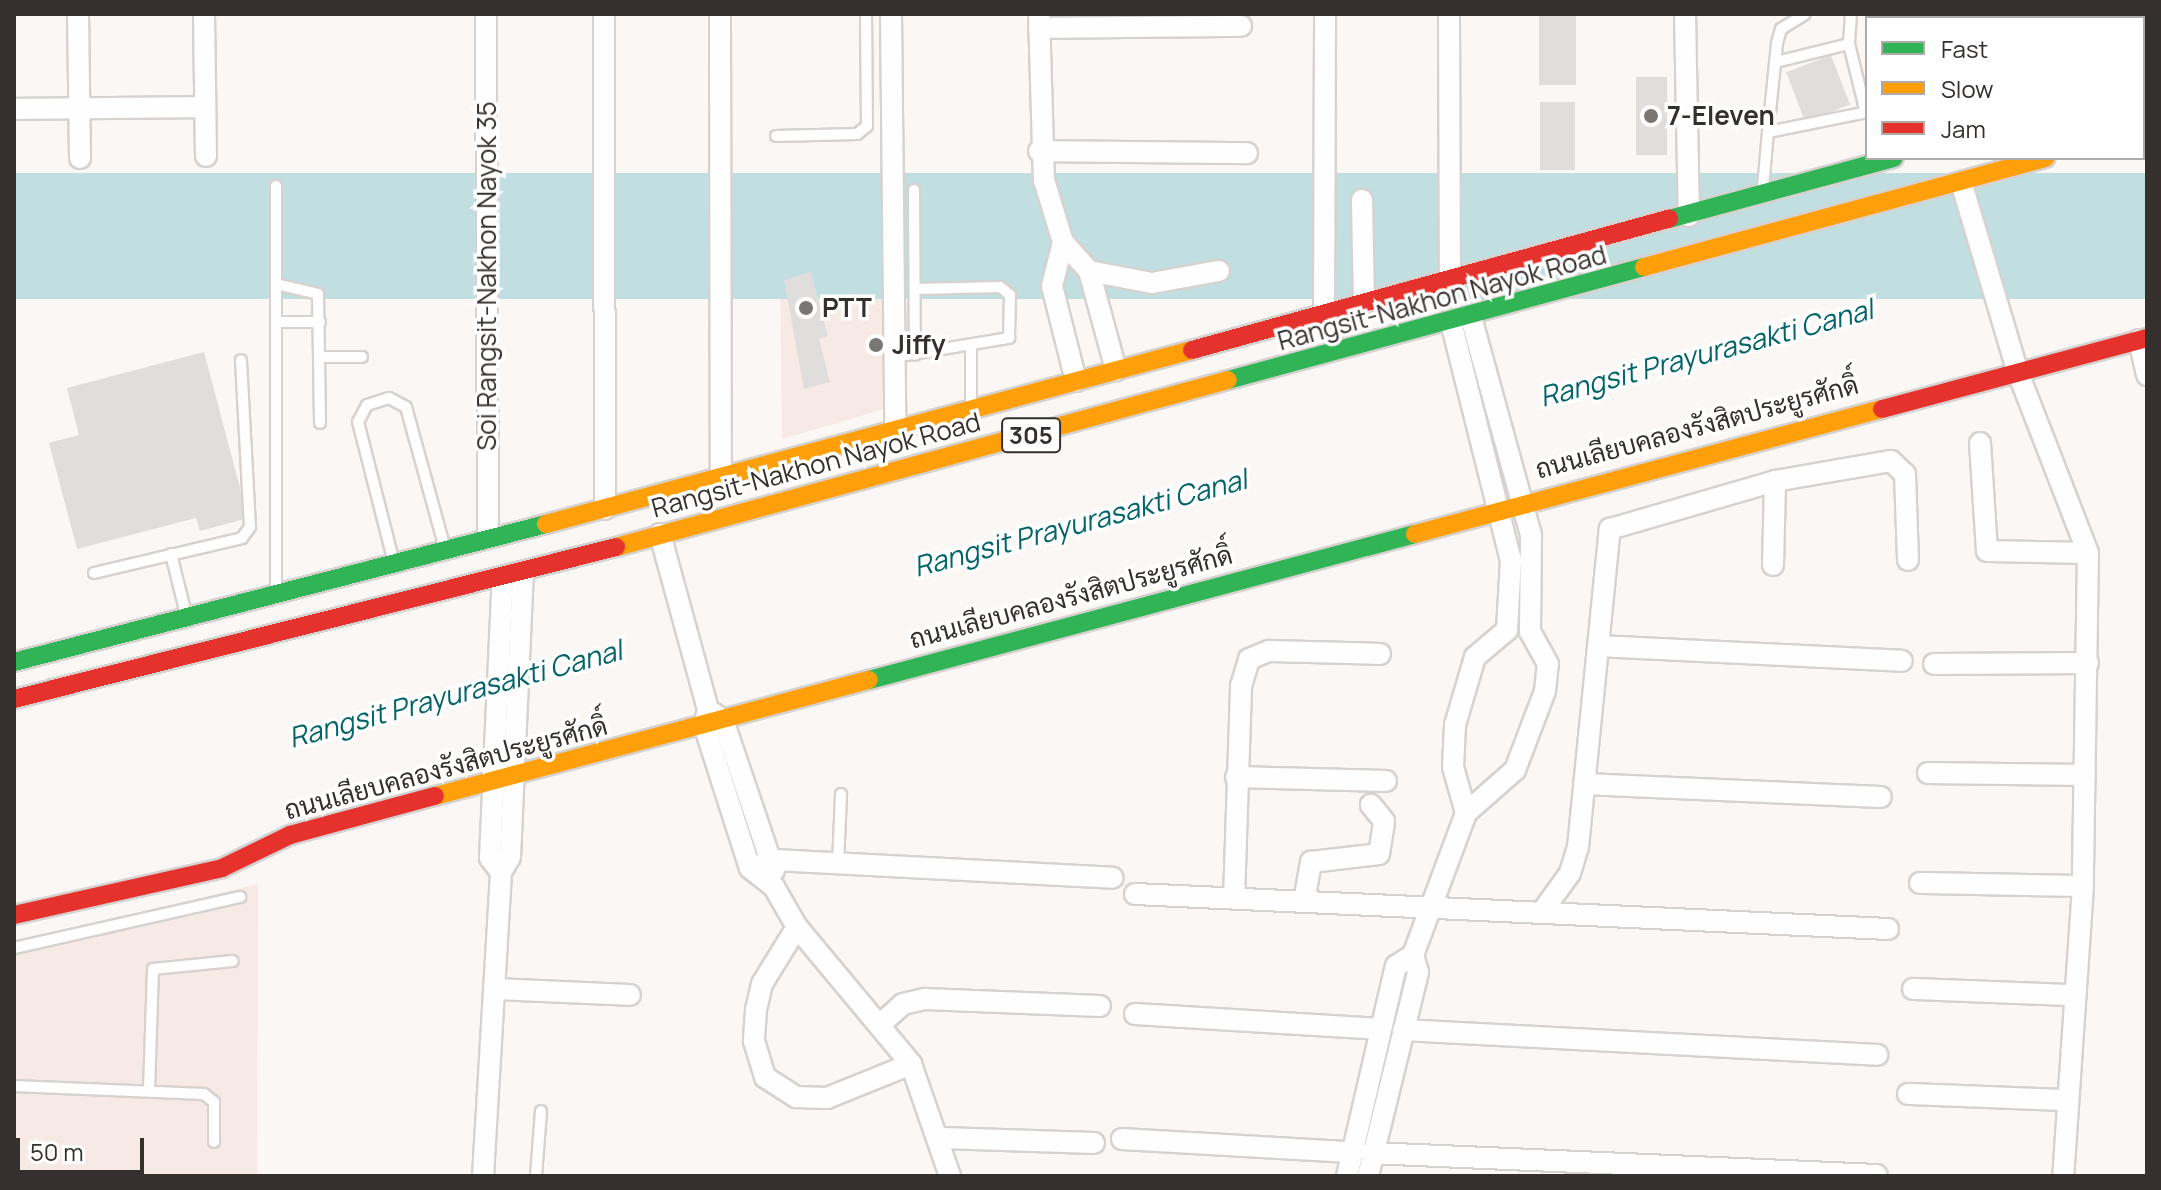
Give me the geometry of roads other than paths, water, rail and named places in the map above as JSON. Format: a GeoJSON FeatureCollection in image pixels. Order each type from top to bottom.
{"type":"FeatureCollection","features":[{"type":"Feature","properties":{"kind":"main road","name":"Rangsit-Nakhon Nayok Road"},"geometry":{"type":"LineString","coordinates":[[14,662],[275,597],[488,538],[721,479],[1887,160]]}},
{"type":"Feature","properties":{"kind":"main road","name":"Rangsit-Nakhon Nayok Road"},"geometry":{"type":"LineString","coordinates":[[523,572],[660,534],[1463,329],[2039,160]]}},
{"type":"Feature","properties":{"kind":"main road","name":"ถนนเลียบคลองรังสิตประยูรศักดิ์"},"geometry":{"type":"LineString","coordinates":[[14,915],[231,865],[290,835],[504,778],[710,712],[1511,503],[2014,360],[2143,339]]}},
{"type":"Feature","properties":{"kind":"main road"},"geometry":{"type":"LineString","coordinates":[[14,699],[509,589]]}},
{"type":"Feature","properties":{"kind":"street"},"geometry":{"type":"LineString","coordinates":[[78,14],[80,158]]}},
{"type":"Feature","properties":{"kind":"street"},"geometry":{"type":"LineString","coordinates":[[204,14],[206,156]]}},
{"type":"Feature","properties":{"kind":"street","name":"Soi Rangsit-Nakhon Nayok 35"},"geometry":{"type":"LineString","coordinates":[[486,14],[488,538]]}},
{"type":"Feature","properties":{"kind":"street"},"geometry":{"type":"LineString","coordinates":[[604,14],[605,509]]}},
{"type":"Feature","properties":{"kind":"street"},"geometry":{"type":"LineString","coordinates":[[720,14],[721,479]]}},
{"type":"Feature","properties":{"kind":"street"},"geometry":{"type":"LineString","coordinates":[[891,14],[895,430]]}},
{"type":"Feature","properties":{"kind":"street"},"geometry":{"type":"LineString","coordinates":[[1324,313],[1325,14]]}},
{"type":"Feature","properties":{"kind":"street"},"geometry":{"type":"LineString","coordinates":[[1449,14],[1450,281]]}},
{"type":"Feature","properties":{"kind":"street"},"geometry":{"type":"LineString","coordinates":[[1685,14],[1689,216]]}},
{"type":"Feature","properties":{"kind":"street"},"geometry":{"type":"LineString","coordinates":[[1116,370],[1089,271],[1063,242],[1039,151],[1039,21],[1241,26]]}},
{"type":"Feature","properties":{"kind":"street"},"geometry":{"type":"LineString","coordinates":[[14,109],[204,107]]}},
{"type":"Feature","properties":{"kind":"street"},"geometry":{"type":"LineString","coordinates":[[1039,151],[1247,153]]}},
{"type":"Feature","properties":{"kind":"street"},"geometry":{"type":"LineString","coordinates":[[1962,185],[2014,360],[2088,553],[2083,886],[2071,995],[2063,1176]]}},
{"type":"Feature","properties":{"kind":"street"},"geometry":{"type":"LineString","coordinates":[[1362,200],[1364,303]]}},
{"type":"Feature","properties":{"kind":"street"},"geometry":{"type":"LineString","coordinates":[[1063,242],[1052,286],[1076,381]]}},
{"type":"Feature","properties":{"kind":"street"},"geometry":{"type":"LineString","coordinates":[[1089,271],[1152,283],[1219,271]]}},
{"type":"Feature","properties":{"kind":"street"},"geometry":{"type":"LineString","coordinates":[[1368,1176],[1360,1153],[1377,1029],[1396,966],[1413,955],[1466,813],[1515,770],[1545,691],[1548,664],[1530,632],[1535,561],[1511,503],[1463,329]]}},
{"type":"Feature","properties":{"kind":"street"},"geometry":{"type":"LineString","coordinates":[[2143,339],[2147,375]]}},
{"type":"Feature","properties":{"kind":"street"},"geometry":{"type":"LineString","coordinates":[[1980,443],[1987,551],[2088,553]]}},
{"type":"Feature","properties":{"kind":"street"},"geometry":{"type":"LineString","coordinates":[[1542,912],[1570,873],[1584,784],[1610,529],[1626,519],[1874,459],[1901,465],[1908,560]]}},
{"type":"Feature","properties":{"kind":"street"},"geometry":{"type":"LineString","coordinates":[[1773,565],[1775,481]]}},
{"type":"Feature","properties":{"kind":"street"},"geometry":{"type":"LineString","coordinates":[[1507,630],[1511,503]]}},
{"type":"Feature","properties":{"kind":"street"},"geometry":{"type":"LineString","coordinates":[[660,534],[750,868],[774,887],[797,927],[883,1022],[911,1064],[942,1138],[950,1176]]}},
{"type":"Feature","properties":{"kind":"street"},"geometry":{"type":"LineString","coordinates":[[483,1176],[501,872],[490,858],[504,778],[509,589],[523,572]]}},
{"type":"Feature","properties":{"kind":"street"},"geometry":{"type":"LineString","coordinates":[[1466,813],[1453,767],[1455,725],[1475,657],[1507,630],[1530,632]]}},
{"type":"Feature","properties":{"kind":"street"},"geometry":{"type":"LineString","coordinates":[[1598,646],[1902,661]]}},
{"type":"Feature","properties":{"kind":"street"},"geometry":{"type":"LineString","coordinates":[[1234,899],[1236,777],[1249,659],[1269,651],[1380,654]]}},
{"type":"Feature","properties":{"kind":"street"},"geometry":{"type":"LineString","coordinates":[[1934,664],[2088,663]]}},
{"type":"Feature","properties":{"kind":"street"},"geometry":{"type":"LineString","coordinates":[[710,712],[775,860],[774,887]]}},
{"type":"Feature","properties":{"kind":"street"},"geometry":{"type":"LineString","coordinates":[[1928,773],[2085,775]]}},
{"type":"Feature","properties":{"kind":"street"},"geometry":{"type":"LineString","coordinates":[[1236,777],[1386,781]]}},
{"type":"Feature","properties":{"kind":"street"},"geometry":{"type":"LineString","coordinates":[[1584,784],[1881,797]]}},
{"type":"Feature","properties":{"kind":"street"},"geometry":{"type":"LineString","coordinates":[[1304,902],[1311,862],[1379,854],[1384,821],[1371,805]]}},
{"type":"Feature","properties":{"kind":"street"},"geometry":{"type":"LineString","coordinates":[[750,868],[775,860],[1113,878]]}},
{"type":"Feature","properties":{"kind":"street"},"geometry":{"type":"LineString","coordinates":[[1920,883],[2083,886]]}},
{"type":"Feature","properties":{"kind":"street"},"geometry":{"type":"LineString","coordinates":[[1135,894],[1888,929]]}},
{"type":"Feature","properties":{"kind":"street"},"geometry":{"type":"LineString","coordinates":[[797,927],[762,984],[756,1010],[754,1041],[765,1077],[796,1097],[827,1098],[911,1064]]}},
{"type":"Feature","properties":{"kind":"street"},"geometry":{"type":"LineString","coordinates":[[1347,1176],[1360,1153],[1403,1030],[1418,972],[1413,955]]}},
{"type":"Feature","properties":{"kind":"street"},"geometry":{"type":"LineString","coordinates":[[494,989],[630,995]]}},
{"type":"Feature","properties":{"kind":"street"},"geometry":{"type":"LineString","coordinates":[[1913,989],[2071,995]]}},
{"type":"Feature","properties":{"kind":"street"},"geometry":{"type":"LineString","coordinates":[[883,1022],[903,1004],[925,999],[1100,1006]]}},
{"type":"Feature","properties":{"kind":"street"},"geometry":{"type":"LineString","coordinates":[[1135,1014],[1377,1029]]}},
{"type":"Feature","properties":{"kind":"street"},"geometry":{"type":"LineString","coordinates":[[1403,1030],[1877,1055]]}},
{"type":"Feature","properties":{"kind":"street"},"geometry":{"type":"LineString","coordinates":[[1908,1094],[2066,1100]]}},
{"type":"Feature","properties":{"kind":"street"},"geometry":{"type":"LineString","coordinates":[[942,1138],[1094,1143]]}},
{"type":"Feature","properties":{"kind":"street"},"geometry":{"type":"LineString","coordinates":[[1122,1139],[1360,1153],[1877,1175]]}},
{"type":"Feature","properties":{"kind":"lane"},"geometry":{"type":"LineString","coordinates":[[776,136],[864,131],[866,14]]}},
{"type":"Feature","properties":{"kind":"lane"},"geometry":{"type":"LineString","coordinates":[[1763,194],[1781,29],[1805,14]]}},
{"type":"Feature","properties":{"kind":"lane"},"geometry":{"type":"LineString","coordinates":[[1851,14],[1849,44],[1865,106]]}},
{"type":"Feature","properties":{"kind":"lane"},"geometry":{"type":"LineString","coordinates":[[1776,62],[1849,44]]}},
{"type":"Feature","properties":{"kind":"lane"},"geometry":{"type":"LineString","coordinates":[[1768,132],[1865,110]]}},
{"type":"Feature","properties":{"kind":"lane"},"geometry":{"type":"LineString","coordinates":[[275,597],[276,186]]}},
{"type":"Feature","properties":{"kind":"lane"},"geometry":{"type":"LineString","coordinates":[[914,190],[915,355]]}},
{"type":"Feature","properties":{"kind":"lane"},"geometry":{"type":"LineString","coordinates":[[276,284],[312,289],[320,322],[320,423]]}},
{"type":"Feature","properties":{"kind":"lane"},"geometry":{"type":"LineString","coordinates":[[894,357],[971,348],[1009,338],[1005,290],[915,289]]}},
{"type":"Feature","properties":{"kind":"lane"},"geometry":{"type":"LineString","coordinates":[[277,322],[320,322]]}},
{"type":"Feature","properties":{"kind":"lane"},"geometry":{"type":"LineString","coordinates":[[971,348],[971,409]]}},
{"type":"Feature","properties":{"kind":"lane"},"geometry":{"type":"LineString","coordinates":[[321,357],[362,357]]}},
{"type":"Feature","properties":{"kind":"lane"},"geometry":{"type":"LineString","coordinates":[[94,573],[242,538],[250,527],[241,360]]}},
{"type":"Feature","properties":{"kind":"lane"},"geometry":{"type":"LineString","coordinates":[[395,565],[358,422],[367,405],[389,398],[406,407],[446,551]]}},
{"type":"Feature","properties":{"kind":"lane"},"geometry":{"type":"LineString","coordinates":[[171,554],[188,619]]}},
{"type":"Feature","properties":{"kind":"lane"},"geometry":{"type":"LineString","coordinates":[[838,864],[841,794]]}},
{"type":"Feature","properties":{"kind":"lane"},"geometry":{"type":"LineString","coordinates":[[14,948],[240,897]]}},
{"type":"Feature","properties":{"kind":"lane"},"geometry":{"type":"LineString","coordinates":[[149,1090],[153,969],[233,961]]}},
{"type":"Feature","properties":{"kind":"lane"},"geometry":{"type":"LineString","coordinates":[[14,1086],[149,1090],[211,1097],[214,1142]]}},
{"type":"Feature","properties":{"kind":"lane"},"geometry":{"type":"LineString","coordinates":[[536,1176],[541,1111]]}},
{"type":"Feature","properties":{"kind":"water"},"geometry":{"type":"Polygon","coordinates":[[[14,173],[2147,173],[2147,299],[14,299],[14,173]]]}},
{"type":"Feature","properties":{"kind":"place","name":"7-Eleven"},"geometry":{"type":"Point","coordinates":[1651,116]}},
{"type":"Feature","properties":{"kind":"place","name":"PTT"},"geometry":{"type":"Point","coordinates":[806,308]}},
{"type":"Feature","properties":{"kind":"place","name":"Jiffy"},"geometry":{"type":"Point","coordinates":[876,345]}},
{"type":"Feature","properties":{"kind":"water label","name":"Rangsit Prayurasakti Canal"},"geometry":{"type":"Point","coordinates":[1706,352]}},
{"type":"Feature","properties":{"kind":"water label","name":"Rangsit Prayurasakti Canal"},"geometry":{"type":"Point","coordinates":[1080,522]}},
{"type":"Feature","properties":{"kind":"water label","name":"Rangsit Prayurasakti Canal"},"geometry":{"type":"Point","coordinates":[455,693]}}]}
